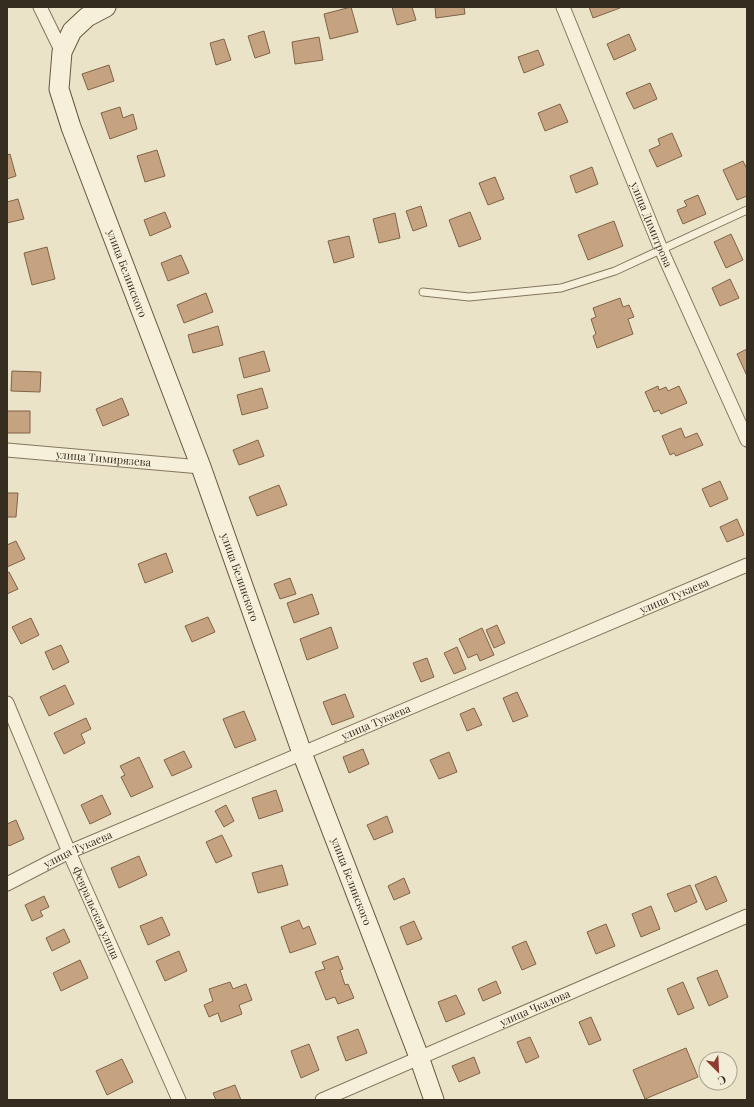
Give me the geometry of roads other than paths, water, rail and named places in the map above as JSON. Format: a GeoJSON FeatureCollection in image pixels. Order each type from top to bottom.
{"type":"FeatureCollection","features":[{"type":"Feature","properties":{"kind":"street"},"geometry":{"type":"LineString","coordinates":[[40,7],[62,52]]}},
{"type":"Feature","properties":{"kind":"street"},"geometry":{"type":"LineString","coordinates":[[62,52],[72,31],[87,17],[106,7]]}},
{"type":"Feature","properties":{"kind":"street","name":"улица Димитрова"},"geometry":{"type":"LineString","coordinates":[[563,7],[661,249],[747,440]]}},
{"type":"Feature","properties":{"kind":"street","name":"улица Белинского"},"geometry":{"type":"LineString","coordinates":[[62,52],[60,89],[71,127],[201,467],[302,753],[419,1057],[434,1100]]}},
{"type":"Feature","properties":{"kind":"street","name":"улица Тимирязева"},"geometry":{"type":"LineString","coordinates":[[7,450],[201,467]]}},
{"type":"Feature","properties":{"kind":"street","name":"улица Тукаева"},"geometry":{"type":"LineString","coordinates":[[7,884],[69,852],[747,565]]}},
{"type":"Feature","properties":{"kind":"street","name":"Февральская улица"},"geometry":{"type":"LineString","coordinates":[[7,703],[69,852],[178,1100]]}},
{"type":"Feature","properties":{"kind":"street","name":"улица Чкалова"},"geometry":{"type":"LineString","coordinates":[[322,1100],[747,916]]}},
{"type":"Feature","properties":{"kind":"lane"},"geometry":{"type":"LineString","coordinates":[[423,292],[468,297],[561,288],[616,271],[747,210]]}}]}
